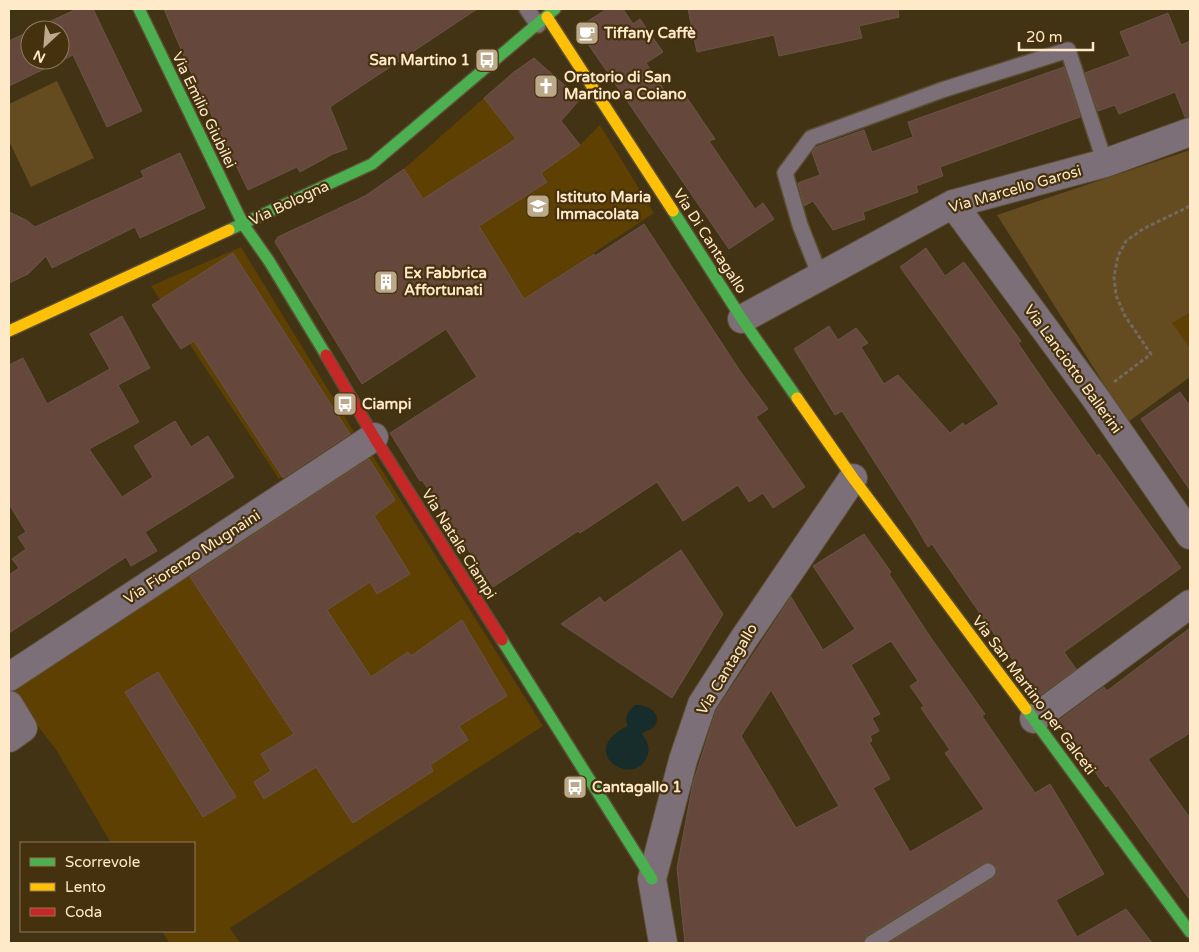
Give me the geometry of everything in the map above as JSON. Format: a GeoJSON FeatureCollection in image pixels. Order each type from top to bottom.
{"type":"FeatureCollection","features":[{"type":"Feature","properties":{"kind":"street","name":"Via Emilio Giubilei"},"geometry":{"type":"LineString","coordinates":[[139,9],[243,224]]}},
{"type":"Feature","properties":{"kind":"street","name":"Via Bologna"},"geometry":{"type":"LineString","coordinates":[[9,331],[372,164],[547,17]]}},
{"type":"Feature","properties":{"kind":"street","name":"Via Di Cantagallo"},"geometry":{"type":"LineString","coordinates":[[547,17],[742,319],[853,478]]}},
{"type":"Feature","properties":{"kind":"street","name":"Via Marcello Garosi"},"geometry":{"type":"LineString","coordinates":[[742,319],[954,204],[1105,163],[1190,132]]}},
{"type":"Feature","properties":{"kind":"street","name":"Via Lanciotto Ballerini"},"geometry":{"type":"LineString","coordinates":[[954,204],[1094,396],[1190,535]]}},
{"type":"Feature","properties":{"kind":"street","name":"Via Natale Ciampi"},"geometry":{"type":"LineString","coordinates":[[243,224],[293,298],[374,437],[652,879]]}},
{"type":"Feature","properties":{"kind":"street","name":"Via Fiorenzo Mugnaini"},"geometry":{"type":"LineString","coordinates":[[9,677],[374,437]]}},
{"type":"Feature","properties":{"kind":"street","name":"Via San Martino per Galceti"},"geometry":{"type":"LineString","coordinates":[[853,478],[1034,719],[1190,932]]}},
{"type":"Feature","properties":{"kind":"street","name":"Via Cantagallo"},"geometry":{"type":"LineString","coordinates":[[663,943],[652,879],[683,760],[702,704],[853,478]]}},
{"type":"Feature","properties":{"kind":"street"},"geometry":{"type":"LineString","coordinates":[[1034,719],[1190,604]]}},
{"type":"Feature","properties":{"kind":"street"},"geometry":{"type":"LineString","coordinates":[[9,705],[23,728],[9,738]]}},
{"type":"Feature","properties":{"kind":"lane"},"geometry":{"type":"LineString","coordinates":[[527,9],[547,17]]}},
{"type":"Feature","properties":{"kind":"lane"},"geometry":{"type":"LineString","coordinates":[[820,276],[800,225],[785,173],[811,138],[942,90],[1068,50],[1105,163]]}},
{"type":"Feature","properties":{"kind":"lane"},"geometry":{"type":"LineString","coordinates":[[872,943],[988,871]]}},
{"type":"Feature","properties":{"kind":"path"},"geometry":{"type":"LineString","coordinates":[[1094,396],[1150,354],[1125,316],[1116,295],[1114,277],[1118,256],[1126,241],[1143,229],[1190,206]]}},
{"type":"Feature","properties":{"kind":"shaded area"},"geometry":{"type":"Polygon","coordinates":[[[57,81],[94,158],[31,187],[9,141],[9,104],[57,81]]]}},
{"type":"Feature","properties":{"kind":"shaded area","name":"Istituto Maria Immacolata"},"geometry":{"type":"Polygon","coordinates":[[[484,98],[516,139],[561,121],[580,145],[600,125],[654,213],[497,317],[404,169],[484,98]]]}},
{"type":"Feature","properties":{"kind":"shaded area"},"geometry":{"type":"Polygon","coordinates":[[[1190,150],[1190,313],[1172,323],[1190,348],[1190,377],[1128,422],[997,215],[1190,150]]]}},
{"type":"Feature","properties":{"kind":"shaded area"},"geometry":{"type":"Polygon","coordinates":[[[241,247],[354,432],[279,479],[151,286],[241,247]]]}},
{"type":"Feature","properties":{"kind":"shaded area"},"geometry":{"type":"Polygon","coordinates":[[[1190,313],[1190,348],[1171,323],[1190,313]]]}},
{"type":"Feature","properties":{"kind":"shaded area"},"geometry":{"type":"Polygon","coordinates":[[[371,453],[543,726],[230,928],[240,943],[169,943],[163,932],[195,932],[195,842],[110,842],[57,751],[12,692],[179,579],[371,453]]]}},
{"type":"Feature","properties":{"kind":"water"},"geometry":{"type":"Polygon","coordinates":[[[635,705],[649,708],[654,712],[657,721],[651,729],[642,734],[648,746],[646,759],[638,767],[620,768],[607,755],[607,745],[613,735],[628,726],[626,717],[635,705]]]}},
{"type":"Feature","properties":{"kind":"building"},"geometry":{"type":"Polygon","coordinates":[[[77,9],[93,9],[142,111],[107,127],[73,55],[70,56],[70,20],[53,20],[77,9]]]}},
{"type":"Feature","properties":{"kind":"building"},"geometry":{"type":"Polygon","coordinates":[[[164,9],[477,9],[330,107],[347,149],[333,154],[300,172],[297,167],[248,190],[189,68],[164,9]]]}},
{"type":"Feature","properties":{"kind":"building"},"geometry":{"type":"Polygon","coordinates":[[[607,9],[623,9],[633,24],[640,19],[663,52],[646,63],[671,100],[683,92],[715,139],[709,141],[755,209],[763,203],[774,219],[729,249],[577,28],[607,9]]]}},
{"type":"Feature","properties":{"kind":"building"},"geometry":{"type":"Polygon","coordinates":[[[688,9],[898,9],[899,17],[859,26],[862,38],[779,56],[774,35],[697,52],[688,9]]]}},
{"type":"Feature","properties":{"kind":"building"},"geometry":{"type":"Polygon","coordinates":[[[1168,13],[1181,45],[1190,41],[1190,117],[1185,117],[1175,92],[1119,114],[1115,105],[1098,111],[1085,73],[1130,56],[1120,32],[1168,13]]]}},
{"type":"Feature","properties":{"kind":"building"},"geometry":{"type":"Polygon","coordinates":[[[20,36],[20,70],[42,70],[9,86],[9,41],[20,36]]]}},
{"type":"Feature","properties":{"kind":"building"},"geometry":{"type":"Polygon","coordinates":[[[534,58],[580,99],[561,121],[580,145],[541,173],[547,182],[479,226],[524,299],[644,224],[740,371],[768,409],[756,417],[805,487],[773,508],[763,493],[749,502],[738,485],[683,521],[657,482],[493,587],[422,480],[420,481],[390,433],[477,377],[446,329],[362,384],[275,242],[278,237],[365,196],[404,169],[423,199],[516,139],[484,98],[514,72],[534,58]]]}},
{"type":"Feature","properties":{"kind":"building"},"geometry":{"type":"Polygon","coordinates":[[[1064,67],[1080,117],[940,167],[943,176],[916,186],[918,192],[863,212],[865,219],[833,230],[813,201],[804,206],[798,183],[820,175],[812,152],[816,147],[864,130],[872,152],[913,137],[908,122],[1064,67]]]}},
{"type":"Feature","properties":{"kind":"building"},"geometry":{"type":"Polygon","coordinates":[[[180,153],[205,208],[140,238],[135,227],[52,268],[46,256],[28,274],[9,283],[9,212],[26,220],[35,227],[144,177],[141,171],[180,153]]]}},
{"type":"Feature","properties":{"kind":"building"},"geometry":{"type":"Polygon","coordinates":[[[926,248],[945,276],[964,262],[1021,341],[1018,343],[1050,390],[1097,456],[1099,454],[1181,568],[1064,652],[1076,669],[1040,695],[1004,648],[932,544],[928,547],[842,411],[835,415],[794,349],[829,326],[838,340],[856,328],[868,343],[861,347],[884,384],[898,375],[950,433],[963,423],[965,426],[999,404],[900,267],[926,248]]]}},
{"type":"Feature","properties":{"kind":"building"},"geometry":{"type":"Polygon","coordinates":[[[233,253],[350,434],[283,478],[194,341],[181,349],[152,305],[233,253]]]}},
{"type":"Feature","properties":{"kind":"building"},"geometry":{"type":"Polygon","coordinates":[[[122,316],[150,368],[118,385],[139,422],[89,449],[122,497],[153,477],[134,446],[175,421],[191,447],[208,436],[234,477],[145,532],[157,551],[131,566],[126,557],[9,633],[9,575],[19,568],[12,559],[26,549],[18,537],[26,532],[9,504],[9,365],[23,358],[47,404],[110,369],[90,334],[122,316]]]}},
{"type":"Feature","properties":{"kind":"building"},"geometry":{"type":"Polygon","coordinates":[[[1180,392],[1190,406],[1190,490],[1141,419],[1180,392]]]}},
{"type":"Feature","properties":{"kind":"building"},"geometry":{"type":"Polygon","coordinates":[[[369,459],[395,500],[374,516],[410,574],[377,594],[370,582],[327,610],[371,677],[408,652],[411,656],[462,620],[507,696],[459,726],[468,740],[430,765],[433,771],[353,823],[316,767],[264,799],[254,782],[271,771],[261,754],[294,734],[190,577],[369,459]]]}},
{"type":"Feature","properties":{"kind":"building"},"geometry":{"type":"Polygon","coordinates":[[[864,534],[891,572],[889,574],[931,638],[985,714],[982,716],[1035,793],[1050,784],[1104,874],[1056,900],[1077,937],[1126,909],[1152,943],[889,943],[993,879],[996,875],[996,866],[988,862],[983,863],[867,935],[863,943],[685,943],[677,868],[693,783],[716,711],[791,597],[823,650],[855,629],[813,566],[864,534]],[[891,641],[851,665],[880,714],[872,718],[879,731],[870,736],[872,741],[869,742],[890,779],[873,788],[910,852],[984,809],[945,753],[950,750],[921,708],[924,706],[910,686],[918,681],[891,641]],[[771,690],[741,736],[796,828],[839,806],[771,690]]]}},
{"type":"Feature","properties":{"kind":"building"},"geometry":{"type":"Polygon","coordinates":[[[681,550],[723,614],[672,698],[561,624],[600,597],[604,603],[681,550]]]}},
{"type":"Feature","properties":{"kind":"building"},"geometry":{"type":"Polygon","coordinates":[[[1190,628],[1190,733],[1148,759],[1190,818],[1190,900],[1108,785],[1106,787],[1058,721],[1104,687],[1107,691],[1190,628]]]}},
{"type":"Feature","properties":{"kind":"building"},"geometry":{"type":"Polygon","coordinates":[[[158,672],[236,797],[203,817],[125,692],[158,672]]]}},
{"type":"Feature","properties":{"kind":"traffic: fast"},"geometry":{"type":"LineString","coordinates":[[139,9],[243,224],[269,261],[326,355]]}},
{"type":"Feature","properties":{"kind":"traffic: fast"},"geometry":{"type":"LineString","coordinates":[[229,230],[372,164],[555,9]]}},
{"type":"Feature","properties":{"kind":"traffic: fast"},"geometry":{"type":"LineString","coordinates":[[673,211],[742,319],[797,398]]}},
{"type":"Feature","properties":{"kind":"traffic: fast"},"geometry":{"type":"LineString","coordinates":[[502,640],[652,879]]}},
{"type":"Feature","properties":{"kind":"traffic: fast"},"geometry":{"type":"LineString","coordinates":[[1026,709],[1190,932]]}},
{"type":"Feature","properties":{"kind":"traffic: slow"},"geometry":{"type":"LineString","coordinates":[[547,17],[673,211]]}},
{"type":"Feature","properties":{"kind":"traffic: slow"},"geometry":{"type":"LineString","coordinates":[[9,331],[229,230]]}},
{"type":"Feature","properties":{"kind":"traffic: slow"},"geometry":{"type":"LineString","coordinates":[[797,398],[853,478],[1026,709]]}},
{"type":"Feature","properties":{"kind":"traffic: jam"},"geometry":{"type":"LineString","coordinates":[[326,355],[374,437],[502,640]]}},
{"type":"Feature","properties":{"kind":"place","name":"Tiffany Caffè"},"geometry":{"type":"Point","coordinates":[587,33]}},
{"type":"Feature","properties":{"kind":"place","name":"San Martino 1"},"geometry":{"type":"Point","coordinates":[487,60]}},
{"type":"Feature","properties":{"kind":"place","name":"Oratorio di San Martino a Coiano"},"geometry":{"type":"Point","coordinates":[546,86]}},
{"type":"Feature","properties":{"kind":"place","name":"Istituto Maria Immacolata"},"geometry":{"type":"Point","coordinates":[538,206]}},
{"type":"Feature","properties":{"kind":"place","name":"Ex Fabbrica Affortunati"},"geometry":{"type":"Point","coordinates":[386,282]}},
{"type":"Feature","properties":{"kind":"place","name":"Ciampi"},"geometry":{"type":"Point","coordinates":[345,404]}},
{"type":"Feature","properties":{"kind":"place","name":"Cantagallo 1"},"geometry":{"type":"Point","coordinates":[575,787]}}]}
